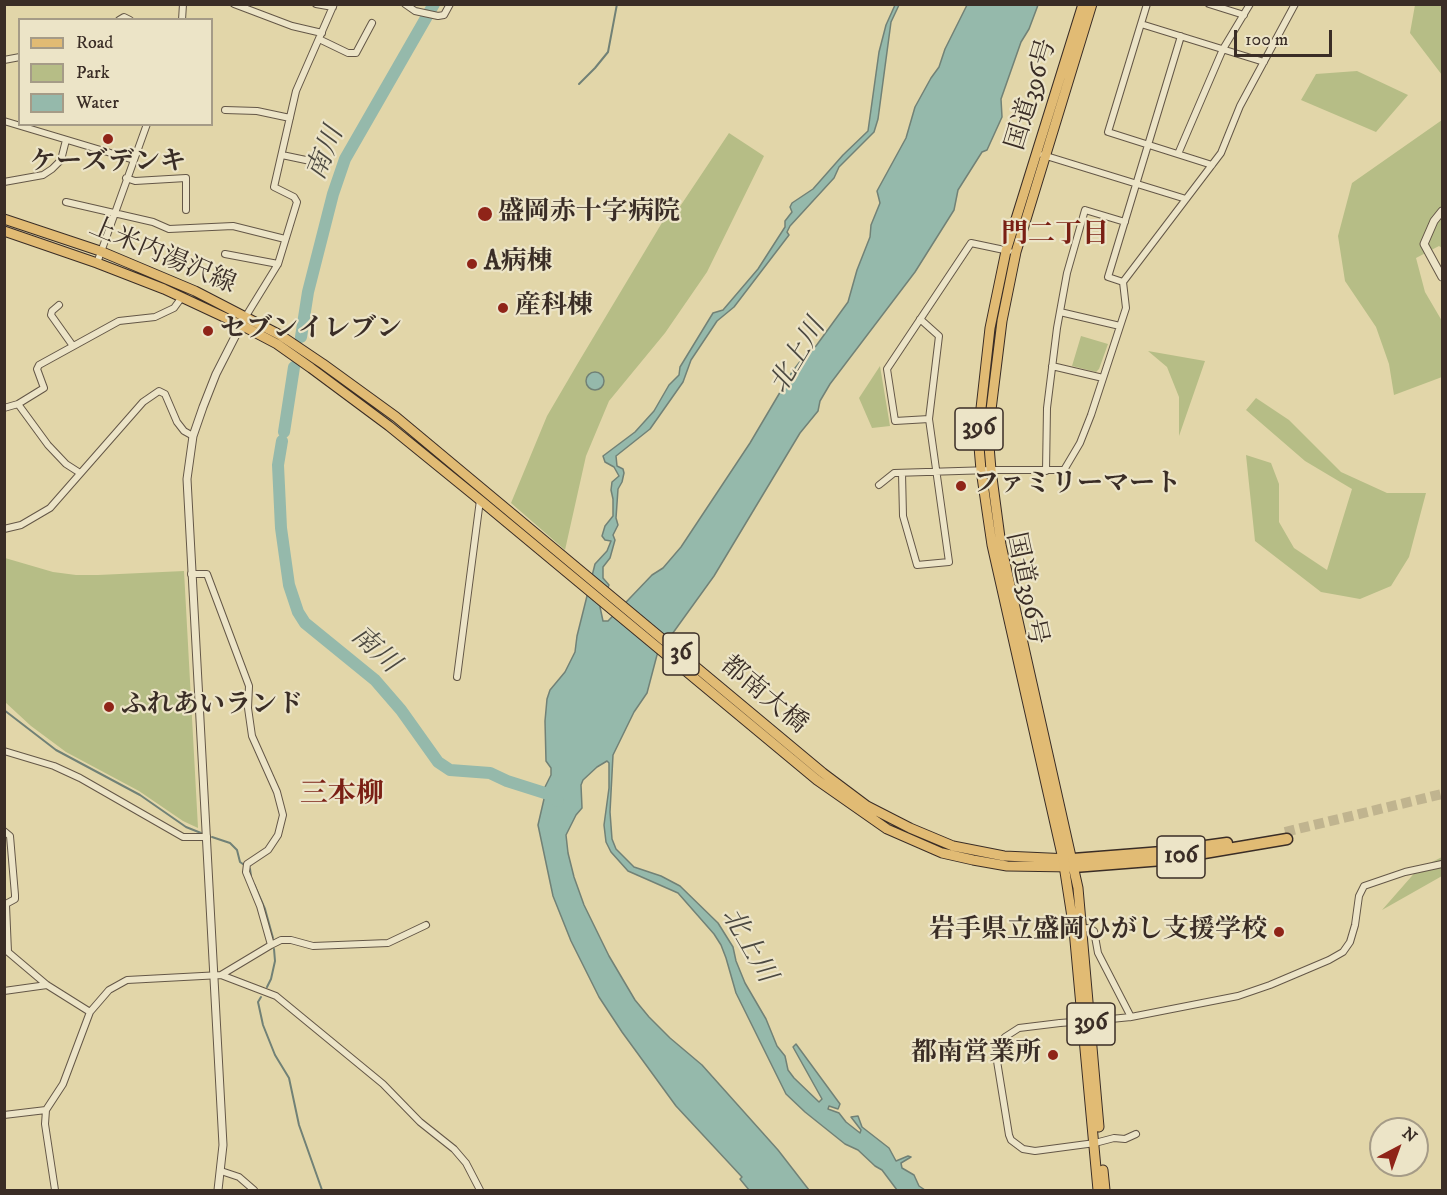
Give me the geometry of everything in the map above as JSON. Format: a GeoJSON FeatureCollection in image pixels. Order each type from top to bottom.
{"type":"FeatureCollection","features":[{"type":"Feature","properties":{"kind":"highway","name":"106"},"geometry":{"type":"LineString","coordinates":[[1069,863],[1163,860],[1286,836]]}},
{"type":"Feature","properties":{"kind":"main road","name":"国道396号"},"geometry":{"type":"LineString","coordinates":[[1083,4],[1011,252],[988,434],[986,470],[1069,863],[1079,929],[1097,1142],[1098,1191]]}},
{"type":"Feature","properties":{"kind":"main road","name":"国道396号"},"geometry":{"type":"LineString","coordinates":[[1041,154],[1092,4]]}},
{"type":"Feature","properties":{"kind":"main road","name":"上米内湯沢線"},"geometry":{"type":"LineString","coordinates":[[4,219],[100,251],[195,291],[246,316],[297,346],[396,417],[495,501]]}},
{"type":"Feature","properties":{"kind":"main road","name":"上米内湯沢線"},"geometry":{"type":"LineString","coordinates":[[4,231],[97,263],[182,297],[277,344],[389,426],[494,511]]}},
{"type":"Feature","properties":{"kind":"main road","name":"都南大橋"},"geometry":{"type":"LineString","coordinates":[[495,501],[865,810]]}},
{"type":"Feature","properties":{"kind":"main road","name":"都南大橋"},"geometry":{"type":"LineString","coordinates":[[494,511],[817,780],[865,810]]}},
{"type":"Feature","properties":{"kind":"main road","name":"36"},"geometry":{"type":"LineString","coordinates":[[865,810],[887,829],[942,853],[1007,866],[1069,863]]}},
{"type":"Feature","properties":{"kind":"main road","name":"国道396号"},"geometry":{"type":"LineString","coordinates":[[1097,1142],[1105,1191]]}},
{"type":"Feature","properties":{"kind":"street"},"geometry":{"type":"LineString","coordinates":[[234,4],[320,36],[348,53],[356,53],[372,23]]}},
{"type":"Feature","properties":{"kind":"street"},"geometry":{"type":"LineString","coordinates":[[218,1191],[223,1145],[218,975],[207,837],[187,479],[193,436],[216,375],[246,316],[278,264],[297,202],[294,197],[274,187],[296,91],[334,6],[316,4]]}},
{"type":"Feature","properties":{"kind":"street"},"geometry":{"type":"LineString","coordinates":[[405,4],[415,11],[444,15],[450,4]]}},
{"type":"Feature","properties":{"kind":"street"},"geometry":{"type":"LineString","coordinates":[[1147,4],[1108,132],[1212,165]]}},
{"type":"Feature","properties":{"kind":"street"},"geometry":{"type":"LineString","coordinates":[[1209,4],[1244,15]]}},
{"type":"Feature","properties":{"kind":"street"},"geometry":{"type":"LineString","coordinates":[[1178,154],[1223,49],[1250,4]]}},
{"type":"Feature","properties":{"kind":"street"},"geometry":{"type":"LineString","coordinates":[[879,485],[894,473],[1064,470],[1080,443],[1126,308],[1123,282],[1221,153],[1240,106],[1295,4]]}},
{"type":"Feature","properties":{"kind":"street"},"geometry":{"type":"LineString","coordinates":[[1141,24],[1264,62]]}},
{"type":"Feature","properties":{"kind":"street"},"geometry":{"type":"LineString","coordinates":[[1123,282],[1108,277],[1181,36]]}},
{"type":"Feature","properties":{"kind":"street"},"geometry":{"type":"LineString","coordinates":[[225,110],[257,111],[290,118]]}},
{"type":"Feature","properties":{"kind":"street"},"geometry":{"type":"LineString","coordinates":[[20,126],[134,160]]}},
{"type":"Feature","properties":{"kind":"street"},"geometry":{"type":"LineString","coordinates":[[97,263],[146,126]]}},
{"type":"Feature","properties":{"kind":"street"},"geometry":{"type":"LineString","coordinates":[[4,182],[43,175],[52,169],[61,160],[66,140]]}},
{"type":"Feature","properties":{"kind":"street"},"geometry":{"type":"LineString","coordinates":[[1041,154],[1186,199]]}},
{"type":"Feature","properties":{"kind":"street"},"geometry":{"type":"LineString","coordinates":[[282,155],[320,163]]}},
{"type":"Feature","properties":{"kind":"street"},"geometry":{"type":"LineString","coordinates":[[126,178],[135,181],[186,178],[186,210]]}},
{"type":"Feature","properties":{"kind":"street"},"geometry":{"type":"LineString","coordinates":[[66,202],[153,222],[169,229],[233,226],[285,239]]}},
{"type":"Feature","properties":{"kind":"street"},"geometry":{"type":"LineString","coordinates":[[1046,471],[1047,408],[1060,312],[1067,273],[1085,210],[1125,222]]}},
{"type":"Feature","properties":{"kind":"street"},"geometry":{"type":"LineString","coordinates":[[1443,211],[1434,221],[1424,244],[1443,277]]}},
{"type":"Feature","properties":{"kind":"street"},"geometry":{"type":"LineString","coordinates":[[930,419],[895,421],[887,369],[971,243],[1011,252]]}},
{"type":"Feature","properties":{"kind":"street"},"geometry":{"type":"LineString","coordinates":[[225,254],[278,264]]}},
{"type":"Feature","properties":{"kind":"street"},"geometry":{"type":"LineString","coordinates":[[4,408],[18,404],[44,388],[37,367],[119,321],[155,317],[174,308],[182,297]]}},
{"type":"Feature","properties":{"kind":"street"},"geometry":{"type":"LineString","coordinates":[[59,305],[52,310],[51,315],[74,346]]}},
{"type":"Feature","properties":{"kind":"street"},"geometry":{"type":"LineString","coordinates":[[1060,312],[1120,326]]}},
{"type":"Feature","properties":{"kind":"street"},"geometry":{"type":"LineString","coordinates":[[902,473],[903,516],[917,565],[949,562],[930,419],[939,336],[920,319]]}},
{"type":"Feature","properties":{"kind":"street"},"geometry":{"type":"LineString","coordinates":[[1052,366],[1103,378]]}},
{"type":"Feature","properties":{"kind":"street"},"geometry":{"type":"LineString","coordinates":[[4,529],[21,525],[50,508],[143,402],[159,391],[165,394],[177,422],[184,431],[193,436]]}},
{"type":"Feature","properties":{"kind":"street"},"geometry":{"type":"LineString","coordinates":[[18,404],[48,445],[66,464],[80,473]]}},
{"type":"Feature","properties":{"kind":"street"},"geometry":{"type":"LineString","coordinates":[[457,677],[480,500]]}},
{"type":"Feature","properties":{"kind":"street"},"geometry":{"type":"LineString","coordinates":[[191,574],[207,574],[222,612],[249,686],[248,708],[252,736],[277,792],[283,815],[278,836],[268,850],[247,864],[246,873],[260,906],[271,945]]}},
{"type":"Feature","properties":{"kind":"street"},"geometry":{"type":"LineString","coordinates":[[4,751],[54,766],[80,778],[183,837],[207,837]]}},
{"type":"Feature","properties":{"kind":"street"},"geometry":{"type":"LineString","coordinates":[[4,831],[10,836],[15,896],[15,899],[5,905],[7,952],[47,985],[90,1012]]}},
{"type":"Feature","properties":{"kind":"street"},"geometry":{"type":"LineString","coordinates":[[1136,1134],[1125,1139],[1114,1138],[1030,1150],[1014,1144],[1009,1135],[997,1060],[1005,1037],[1019,1028],[1131,1017],[1238,996],[1270,986],[1343,952],[1350,942],[1359,897],[1364,886],[1405,872],[1443,864]]}},
{"type":"Feature","properties":{"kind":"street"},"geometry":{"type":"LineString","coordinates":[[218,975],[281,940],[291,940],[313,946],[388,942],[426,924]]}},
{"type":"Feature","properties":{"kind":"street"},"geometry":{"type":"LineString","coordinates":[[1079,929],[1094,931],[1098,953],[1131,1017]]}},
{"type":"Feature","properties":{"kind":"street"},"geometry":{"type":"LineString","coordinates":[[55,1191],[45,1124],[46,1110],[63,1084],[90,1012],[109,990],[127,980],[218,975],[276,996],[384,1084],[420,1122],[454,1149],[466,1164],[480,1191]]}},
{"type":"Feature","properties":{"kind":"street"},"geometry":{"type":"LineString","coordinates":[[4,991],[47,985]]}},
{"type":"Feature","properties":{"kind":"street"},"geometry":{"type":"LineString","coordinates":[[4,1115],[46,1110]]}},
{"type":"Feature","properties":{"kind":"street"},"geometry":{"type":"LineString","coordinates":[[221,1171],[239,1177],[254,1191]]}},
{"type":"Feature","properties":{"kind":"green space"},"geometry":{"type":"Polygon","coordinates":[[[1415,5],[1442,5],[1442,75],[1410,33],[1415,5]]]}},
{"type":"Feature","properties":{"kind":"green space"},"geometry":{"type":"Polygon","coordinates":[[[1357,71],[1408,95],[1376,132],[1301,100],[1316,74],[1357,71]]]}},
{"type":"Feature","properties":{"kind":"green space"},"geometry":{"type":"Polygon","coordinates":[[[1442,120],[1442,248],[1439,246],[1416,258],[1425,292],[1442,321],[1442,377],[1394,395],[1389,364],[1376,327],[1345,281],[1338,236],[1352,183],[1442,120]]]}},
{"type":"Feature","properties":{"kind":"green space"},"geometry":{"type":"Polygon","coordinates":[[[729,133],[764,156],[707,272],[665,333],[609,401],[586,456],[565,550],[511,503],[547,416],[578,363],[663,221],[675,214],[729,133]]]}},
{"type":"Feature","properties":{"kind":"green space"},"geometry":{"type":"Polygon","coordinates":[[[1081,336],[1108,344],[1096,372],[1072,366],[1081,336]]]}},
{"type":"Feature","properties":{"kind":"green space"},"geometry":{"type":"Polygon","coordinates":[[[1148,351],[1205,361],[1179,436],[1179,397],[1167,367],[1148,351]]]}},
{"type":"Feature","properties":{"kind":"green space"},"geometry":{"type":"Polygon","coordinates":[[[880,366],[890,426],[872,428],[859,398],[880,366]]]}},
{"type":"Feature","properties":{"kind":"green space"},"geometry":{"type":"Polygon","coordinates":[[[1256,398],[1289,420],[1341,472],[1387,493],[1426,493],[1409,557],[1391,586],[1360,599],[1321,592],[1255,541],[1246,455],[1271,463],[1279,484],[1279,522],[1294,548],[1327,570],[1352,489],[1305,461],[1246,410],[1256,398]]]}},
{"type":"Feature","properties":{"kind":"green space"},"geometry":{"type":"Polygon","coordinates":[[[5,558],[53,572],[76,575],[184,571],[198,828],[183,821],[139,791],[66,752],[31,726],[5,702],[5,558]]]}},
{"type":"Feature","properties":{"kind":"green space"},"geometry":{"type":"Polygon","coordinates":[[[1442,857],[1442,876],[1382,910],[1418,869],[1442,857]]]}},
{"type":"Feature","properties":{"kind":"water"},"geometry":{"type":"Polygon","coordinates":[[[895,5],[899,5],[891,22],[878,119],[874,132],[839,167],[834,178],[790,226],[787,232],[789,235],[734,307],[717,321],[691,360],[683,382],[650,429],[616,456],[617,466],[623,469],[624,473],[618,489],[616,518],[618,525],[613,535],[615,540],[610,558],[603,567],[603,578],[609,585],[600,607],[603,621],[608,621],[652,575],[663,568],[681,547],[750,443],[792,372],[805,355],[816,346],[848,302],[880,203],[877,191],[906,138],[915,107],[939,67],[945,49],[967,5],[1038,5],[1029,29],[1021,42],[1001,99],[1002,117],[987,150],[982,152],[958,190],[954,210],[915,272],[830,384],[820,401],[818,411],[800,433],[714,576],[657,655],[647,693],[634,712],[613,755],[610,812],[612,839],[616,849],[634,867],[661,876],[680,886],[718,923],[733,947],[745,983],[766,1019],[777,1046],[785,1056],[788,1070],[794,1078],[819,1102],[822,1099],[793,1047],[796,1044],[840,1104],[838,1109],[829,1106],[828,1109],[839,1113],[860,1133],[861,1130],[851,1117],[858,1116],[862,1127],[889,1148],[896,1161],[911,1157],[901,1163],[902,1168],[914,1175],[919,1186],[925,1190],[897,1190],[882,1170],[858,1150],[845,1144],[786,1094],[736,993],[726,958],[714,934],[678,893],[628,871],[611,852],[606,842],[604,825],[609,788],[609,763],[607,761],[583,780],[581,785],[582,808],[566,835],[574,877],[584,905],[609,956],[635,1000],[670,1038],[702,1065],[778,1150],[809,1190],[749,1190],[740,1179],[742,1177],[676,1106],[622,1032],[599,997],[571,941],[553,896],[538,825],[545,787],[551,775],[551,768],[546,761],[547,699],[550,690],[565,672],[575,652],[595,564],[607,551],[611,541],[605,540],[602,536],[605,526],[613,516],[612,482],[619,476],[614,467],[605,462],[603,456],[635,432],[654,411],[669,385],[679,375],[680,367],[713,313],[723,310],[758,269],[785,227],[785,221],[792,212],[790,207],[792,203],[813,189],[868,131],[879,52],[886,25],[895,5]]]}},
{"type":"Feature","properties":{"kind":"water"},"geometry":{"type":"Polygon","coordinates":[[[591,372],[599,372],[604,377],[602,388],[591,390],[586,385],[586,377],[591,372]]]}},
{"type":"Feature","properties":{"kind":"waterway","name":"南川"},"geometry":{"type":"LineString","coordinates":[[301,337],[308,292],[333,194],[345,159],[434,4]]}},
{"type":"Feature","properties":{"kind":"waterway"},"geometry":{"type":"LineString","coordinates":[[579,84],[608,52],[617,4]]}},
{"type":"Feature","properties":{"kind":"waterway","name":"南川"},"geometry":{"type":"LineString","coordinates":[[284,432],[294,367]]}},
{"type":"Feature","properties":{"kind":"waterway","name":"南川"},"geometry":{"type":"LineString","coordinates":[[282,441],[278,465],[281,528],[289,585],[298,612],[305,623],[375,680],[401,710],[438,762],[450,770],[490,773],[548,794],[558,801]]}},
{"type":"Feature","properties":{"kind":"waterway"},"geometry":{"type":"LineString","coordinates":[[4,710],[56,750],[140,795],[186,827],[201,833]]}},
{"type":"Feature","properties":{"kind":"waterway"},"geometry":{"type":"LineString","coordinates":[[212,837],[230,843],[237,850],[240,862],[250,869],[251,876]]}},
{"type":"Feature","properties":{"kind":"waterway"},"geometry":{"type":"LineString","coordinates":[[254,884],[265,909],[273,938]]}},
{"type":"Feature","properties":{"kind":"waterway"},"geometry":{"type":"LineString","coordinates":[[267,987],[275,961],[274,949]]}},
{"type":"Feature","properties":{"kind":"waterway"},"geometry":{"type":"LineString","coordinates":[[261,997],[258,1002],[263,1025],[275,1055],[289,1078],[299,1125],[322,1190]]}},
{"type":"Feature","properties":{"kind":"tunnel"},"geometry":{"type":"LineString","coordinates":[[1285,832],[1442,794]]}},
{"type":"Feature","properties":{"kind":"place","name":"ケーズデンキ"},"geometry":{"type":"Point","coordinates":[108,139]}},
{"type":"Feature","properties":{"kind":"place","name":"盛岡赤十字病院"},"geometry":{"type":"Point","coordinates":[485,214]}},
{"type":"Feature","properties":{"kind":"place","name":"A病棟"},"geometry":{"type":"Point","coordinates":[472,264]}},
{"type":"Feature","properties":{"kind":"place","name":"産科棟"},"geometry":{"type":"Point","coordinates":[503,308]}},
{"type":"Feature","properties":{"kind":"place","name":"セブンイレブン"},"geometry":{"type":"Point","coordinates":[208,331]}},
{"type":"Feature","properties":{"kind":"place","name":"ファミリーマート"},"geometry":{"type":"Point","coordinates":[961,486]}},
{"type":"Feature","properties":{"kind":"place","name":"ふれあいランド"},"geometry":{"type":"Point","coordinates":[109,707]}},
{"type":"Feature","properties":{"kind":"place","name":"岩手県立盛岡ひがし支援学校"},"geometry":{"type":"Point","coordinates":[1279,932]}},
{"type":"Feature","properties":{"kind":"place","name":"都南営業所"},"geometry":{"type":"Point","coordinates":[1053,1055]}},
{"type":"Feature","properties":{"kind":"district","name":"門二丁目"},"geometry":{"type":"Point","coordinates":[1055,236]}},
{"type":"Feature","properties":{"kind":"district","name":"三本柳"},"geometry":{"type":"Point","coordinates":[342,796]}},
{"type":"Feature","properties":{"kind":"water label","name":"北上川"},"geometry":{"type":"Point","coordinates":[799,357]}},
{"type":"Feature","properties":{"kind":"water label","name":"北上川"},"geometry":{"type":"Point","coordinates":[747,946]}}]}
